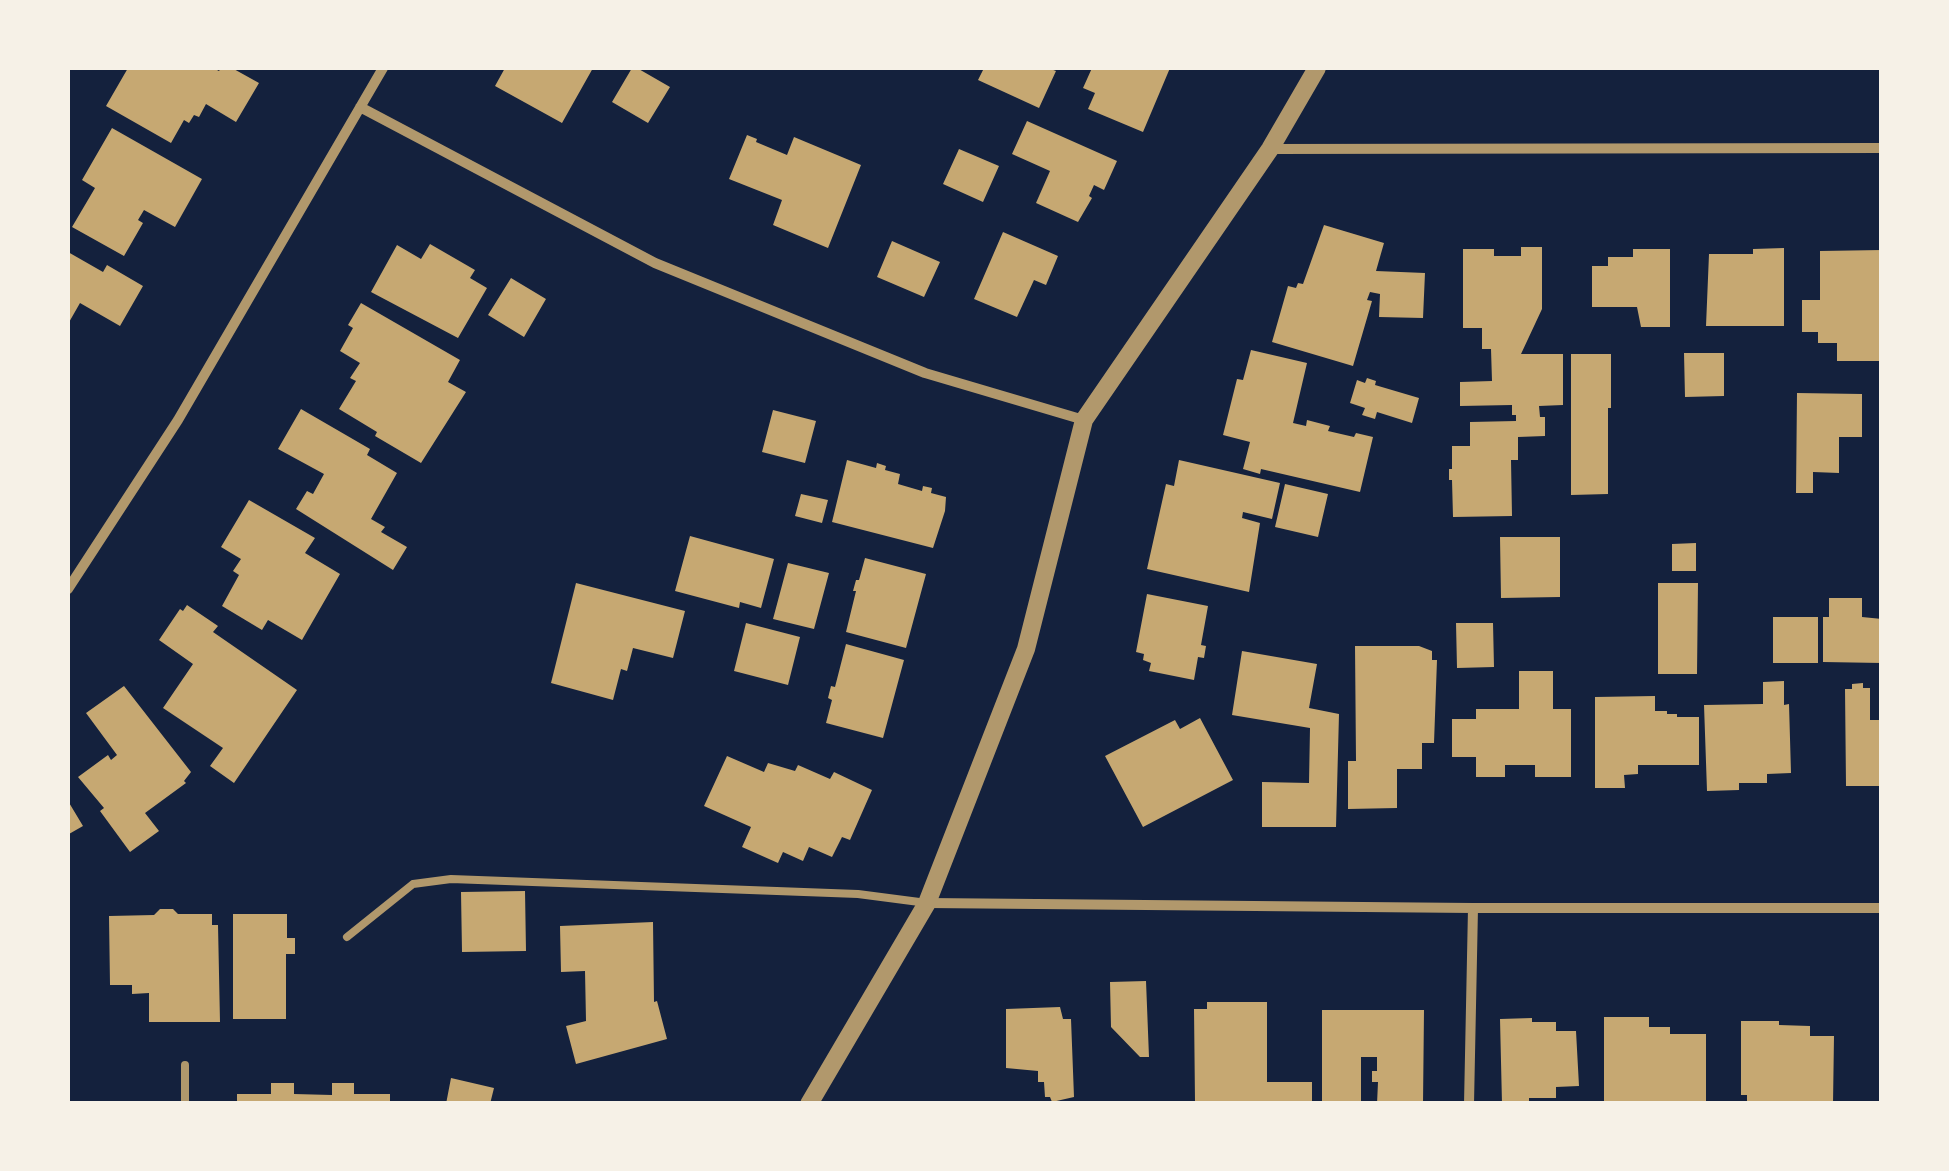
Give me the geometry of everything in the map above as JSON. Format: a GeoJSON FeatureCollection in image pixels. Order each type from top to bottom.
{"type":"FeatureCollection","features":[{"type":"Feature","properties":{"kind":"street"},"geometry":{"type":"LineString","coordinates":[[68,589],[178,420],[383,68]]}},
{"type":"Feature","properties":{"kind":"street"},"geometry":{"type":"LineString","coordinates":[[809,1104],[927,903],[1026,649],[1084,420],[1270,148],[1317,68]]}},
{"type":"Feature","properties":{"kind":"street"},"geometry":{"type":"LineString","coordinates":[[360,107],[656,263],[925,373],[1084,420]]}},
{"type":"Feature","properties":{"kind":"street"},"geometry":{"type":"LineString","coordinates":[[1270,148],[1882,148]]}},
{"type":"Feature","properties":{"kind":"street"},"geometry":{"type":"LineString","coordinates":[[927,903],[1882,908]]}},
{"type":"Feature","properties":{"kind":"street"},"geometry":{"type":"LineString","coordinates":[[1469,1104],[1473,908]]}},
{"type":"Feature","properties":{"kind":"lane"},"geometry":{"type":"LineString","coordinates":[[347,936],[412,884],[451,879],[858,894],[927,903]]}},
{"type":"Feature","properties":{"kind":"lane"},"geometry":{"type":"LineString","coordinates":[[184,1066],[185,1104]]}},
{"type":"Feature","properties":{"kind":"building"},"geometry":{"type":"Polygon","coordinates":[[[128,68],[232,68],[259,83],[236,122],[206,104],[199,117],[194,115],[189,123],[184,120],[171,143],[106,106],[128,68]]]}},
{"type":"Feature","properties":{"kind":"building"},"geometry":{"type":"Polygon","coordinates":[[[505,68],[593,68],[562,123],[495,86],[505,68]]]}},
{"type":"Feature","properties":{"kind":"building"},"geometry":{"type":"Polygon","coordinates":[[[632,68],[670,87],[648,123],[612,102],[632,68]]]}},
{"type":"Feature","properties":{"kind":"building"},"geometry":{"type":"Polygon","coordinates":[[[984,68],[1056,71],[1039,108],[978,80],[984,68]]]}},
{"type":"Feature","properties":{"kind":"building"},"geometry":{"type":"Polygon","coordinates":[[[1092,68],[1170,68],[1143,132],[1088,109],[1095,93],[1083,88],[1092,68]]]}},
{"type":"Feature","properties":{"kind":"building"},"geometry":{"type":"Polygon","coordinates":[[[1027,121],[1117,161],[1104,190],[1094,185],[1089,196],[1092,198],[1078,222],[1036,203],[1050,171],[1012,154],[1027,121]]]}},
{"type":"Feature","properties":{"kind":"building"},"geometry":{"type":"Polygon","coordinates":[[[112,128],[202,179],[175,227],[144,210],[138,220],[143,223],[124,256],[72,227],[95,188],[82,180],[112,128]]]}},
{"type":"Feature","properties":{"kind":"building"},"geometry":{"type":"Polygon","coordinates":[[[747,135],[787,155],[794,137],[861,165],[828,248],[773,225],[782,200],[729,179],[747,135]]]}},
{"type":"Feature","properties":{"kind":"building"},"geometry":{"type":"Polygon","coordinates":[[[959,149],[999,166],[983,202],[943,184],[959,149]]]}},
{"type":"Feature","properties":{"kind":"building"},"geometry":{"type":"Polygon","coordinates":[[[1324,225],[1384,243],[1376,271],[1425,273],[1423,318],[1379,317],[1380,294],[1370,292],[1367,300],[1372,301],[1353,366],[1272,342],[1288,286],[1296,288],[1298,283],[1303,284],[1324,225]]]}},
{"type":"Feature","properties":{"kind":"building"},"geometry":{"type":"Polygon","coordinates":[[[1003,232],[1058,256],[1046,285],[1034,280],[1017,317],[974,299],[1003,232]]]}},
{"type":"Feature","properties":{"kind":"building"},"geometry":{"type":"Polygon","coordinates":[[[892,241],[940,262],[924,297],[877,277],[892,241]]]}},
{"type":"Feature","properties":{"kind":"building"},"geometry":{"type":"Polygon","coordinates":[[[430,244],[475,270],[470,278],[487,288],[458,338],[371,292],[397,245],[421,259],[430,244]]]}},
{"type":"Feature","properties":{"kind":"building"},"geometry":{"type":"Polygon","coordinates":[[[1521,247],[1542,247],[1542,309],[1521,354],[1563,354],[1563,405],[1539,406],[1540,417],[1545,417],[1545,436],[1518,437],[1518,460],[1511,460],[1512,516],[1453,517],[1449,480],[1452,446],[1470,446],[1470,422],[1516,421],[1512,405],[1460,406],[1460,382],[1492,381],[1491,349],[1482,349],[1482,328],[1463,328],[1463,249],[1494,249],[1494,256],[1521,256],[1521,247]]]}},
{"type":"Feature","properties":{"kind":"building"},"geometry":{"type":"Polygon","coordinates":[[[1784,248],[1784,326],[1706,326],[1709,254],[1753,254],[1753,249],[1784,248]]]}},
{"type":"Feature","properties":{"kind":"building"},"geometry":{"type":"Polygon","coordinates":[[[1633,249],[1670,249],[1670,327],[1641,327],[1637,307],[1592,307],[1592,266],[1608,266],[1608,257],[1633,257],[1633,249]]]}},
{"type":"Feature","properties":{"kind":"building"},"geometry":{"type":"Polygon","coordinates":[[[1882,250],[1882,361],[1837,361],[1837,343],[1818,343],[1818,332],[1802,332],[1802,300],[1820,300],[1820,251],[1882,250]]]}},
{"type":"Feature","properties":{"kind":"building"},"geometry":{"type":"Polygon","coordinates":[[[68,252],[103,272],[107,265],[143,286],[120,326],[80,303],[68,324],[68,252]]]}},
{"type":"Feature","properties":{"kind":"building"},"geometry":{"type":"Polygon","coordinates":[[[511,278],[546,299],[524,337],[488,315],[511,278]]]}},
{"type":"Feature","properties":{"kind":"building"},"geometry":{"type":"Polygon","coordinates":[[[361,303],[460,360],[448,382],[466,392],[421,463],[339,409],[356,381],[350,378],[360,363],[340,351],[353,328],[348,325],[361,303]]]}},
{"type":"Feature","properties":{"kind":"building"},"geometry":{"type":"Polygon","coordinates":[[[1251,350],[1307,363],[1293,423],[1306,426],[1307,420],[1330,426],[1328,431],[1373,437],[1360,492],[1261,469],[1260,474],[1243,469],[1250,442],[1223,435],[1237,379],[1243,380],[1251,350]]]}},
{"type":"Feature","properties":{"kind":"building"},"geometry":{"type":"Polygon","coordinates":[[[1684,353],[1724,353],[1724,396],[1685,397],[1684,353]]]}},
{"type":"Feature","properties":{"kind":"building"},"geometry":{"type":"Polygon","coordinates":[[[1571,354],[1611,354],[1608,494],[1571,495],[1571,354]]]}},
{"type":"Feature","properties":{"kind":"building"},"geometry":{"type":"Polygon","coordinates":[[[1367,378],[1376,381],[1375,385],[1419,398],[1412,423],[1377,412],[1375,419],[1362,415],[1365,408],[1350,403],[1357,380],[1365,383],[1367,378]]]}},
{"type":"Feature","properties":{"kind":"building"},"geometry":{"type":"Polygon","coordinates":[[[1797,393],[1862,394],[1862,437],[1839,437],[1839,473],[1813,472],[1813,493],[1796,493],[1797,393]]]}},
{"type":"Feature","properties":{"kind":"building"},"geometry":{"type":"Polygon","coordinates":[[[301,409],[370,449],[367,455],[397,473],[371,519],[385,527],[381,532],[407,547],[393,570],[296,509],[307,491],[313,494],[324,474],[278,449],[301,409]]]}},
{"type":"Feature","properties":{"kind":"building"},"geometry":{"type":"Polygon","coordinates":[[[773,410],[816,421],[805,463],[762,452],[773,410]]]}},
{"type":"Feature","properties":{"kind":"building"},"geometry":{"type":"Polygon","coordinates":[[[847,460],[876,468],[877,463],[886,466],[885,470],[900,474],[898,484],[922,491],[923,486],[932,488],[931,493],[946,497],[933,548],[832,522],[847,460]]]}},
{"type":"Feature","properties":{"kind":"building"},"geometry":{"type":"Polygon","coordinates":[[[1179,460],[1280,483],[1272,519],[1243,512],[1242,518],[1260,523],[1249,592],[1147,569],[1166,484],[1174,486],[1179,460]]]}},
{"type":"Feature","properties":{"kind":"building"},"geometry":{"type":"Polygon","coordinates":[[[1285,484],[1328,494],[1318,537],[1275,527],[1285,484]]]}},
{"type":"Feature","properties":{"kind":"building"},"geometry":{"type":"Polygon","coordinates":[[[801,494],[828,500],[822,523],[795,516],[801,494]]]}},
{"type":"Feature","properties":{"kind":"building"},"geometry":{"type":"Polygon","coordinates":[[[249,500],[315,538],[305,553],[340,574],[302,640],[268,620],[262,630],[222,606],[239,575],[233,571],[241,559],[221,547],[249,500]]]}},
{"type":"Feature","properties":{"kind":"building"},"geometry":{"type":"Polygon","coordinates":[[[690,536],[774,559],[761,608],[740,602],[739,608],[675,591],[690,536]]]}},
{"type":"Feature","properties":{"kind":"building"},"geometry":{"type":"Polygon","coordinates":[[[1500,537],[1560,537],[1560,597],[1501,598],[1500,537]]]}},
{"type":"Feature","properties":{"kind":"building"},"geometry":{"type":"Polygon","coordinates":[[[1696,543],[1696,571],[1672,571],[1672,544],[1696,543]]]}},
{"type":"Feature","properties":{"kind":"building"},"geometry":{"type":"Polygon","coordinates":[[[865,558],[926,574],[906,648],[846,632],[853,591],[865,558]]]}},
{"type":"Feature","properties":{"kind":"building"},"geometry":{"type":"Polygon","coordinates":[[[788,563],[829,573],[814,629],[773,619],[788,563]]]}},
{"type":"Feature","properties":{"kind":"building"},"geometry":{"type":"Polygon","coordinates":[[[576,583],[685,611],[673,658],[633,648],[627,671],[621,669],[613,700],[551,683],[576,583]]]}},
{"type":"Feature","properties":{"kind":"building"},"geometry":{"type":"Polygon","coordinates":[[[1658,583],[1698,583],[1697,674],[1658,674],[1658,583]]]}},
{"type":"Feature","properties":{"kind":"building"},"geometry":{"type":"Polygon","coordinates":[[[1147,594],[1208,606],[1201,645],[1206,646],[1204,658],[1198,657],[1194,680],[1149,671],[1151,663],[1143,660],[1144,654],[1136,652],[1147,594]]]}},
{"type":"Feature","properties":{"kind":"building"},"geometry":{"type":"Polygon","coordinates":[[[1829,598],[1862,598],[1862,617],[1882,619],[1882,663],[1823,662],[1823,617],[1829,617],[1829,598]]]}},
{"type":"Feature","properties":{"kind":"building"},"geometry":{"type":"Polygon","coordinates":[[[187,605],[218,626],[213,632],[297,690],[234,783],[210,766],[223,748],[163,708],[193,664],[159,640],[187,605]]]}},
{"type":"Feature","properties":{"kind":"building"},"geometry":{"type":"Polygon","coordinates":[[[1773,617],[1818,617],[1818,663],[1773,663],[1773,617]]]}},
{"type":"Feature","properties":{"kind":"building"},"geometry":{"type":"Polygon","coordinates":[[[746,623],[800,637],[788,685],[734,671],[746,623]]]}},
{"type":"Feature","properties":{"kind":"building"},"geometry":{"type":"Polygon","coordinates":[[[1456,623],[1493,623],[1494,667],[1457,668],[1456,623]]]}},
{"type":"Feature","properties":{"kind":"building"},"geometry":{"type":"Polygon","coordinates":[[[846,644],[904,660],[883,738],[826,723],[831,686],[835,687],[846,644]]]}},
{"type":"Feature","properties":{"kind":"building"},"geometry":{"type":"Polygon","coordinates":[[[1355,646],[1419,646],[1432,651],[1432,660],[1437,660],[1434,743],[1422,743],[1422,769],[1397,769],[1397,808],[1348,809],[1348,761],[1356,761],[1355,646]]]}},
{"type":"Feature","properties":{"kind":"building"},"geometry":{"type":"Polygon","coordinates":[[[1242,651],[1317,664],[1309,708],[1339,714],[1336,827],[1262,827],[1262,782],[1309,783],[1310,728],[1232,715],[1242,651]]]}},
{"type":"Feature","properties":{"kind":"building"},"geometry":{"type":"Polygon","coordinates":[[[1519,671],[1553,671],[1553,709],[1571,709],[1571,777],[1535,777],[1535,765],[1505,765],[1505,777],[1476,777],[1476,757],[1452,757],[1452,719],[1476,719],[1476,709],[1519,709],[1519,671]]]}},
{"type":"Feature","properties":{"kind":"building"},"geometry":{"type":"Polygon","coordinates":[[[1784,681],[1784,705],[1789,704],[1791,773],[1767,774],[1767,783],[1739,783],[1739,790],[1707,791],[1704,705],[1763,704],[1763,682],[1784,681]]]}},
{"type":"Feature","properties":{"kind":"building"},"geometry":{"type":"Polygon","coordinates":[[[1863,683],[1863,688],[1870,688],[1870,720],[1882,720],[1882,786],[1846,786],[1845,689],[1863,683]]]}},
{"type":"Feature","properties":{"kind":"building"},"geometry":{"type":"Polygon","coordinates":[[[124,686],[191,772],[186,783],[145,813],[159,831],[130,852],[100,811],[104,808],[78,777],[108,755],[111,760],[117,755],[86,713],[124,686]]]}},
{"type":"Feature","properties":{"kind":"building"},"geometry":{"type":"Polygon","coordinates":[[[1655,696],[1655,711],[1699,717],[1699,765],[1638,765],[1638,774],[1624,775],[1625,788],[1595,788],[1595,697],[1655,696]]]}},
{"type":"Feature","properties":{"kind":"building"},"geometry":{"type":"Polygon","coordinates":[[[1200,718],[1233,780],[1143,827],[1105,756],[1175,720],[1180,729],[1200,718]]]}},
{"type":"Feature","properties":{"kind":"building"},"geometry":{"type":"Polygon","coordinates":[[[727,756],[764,772],[768,763],[795,771],[798,765],[830,779],[834,772],[872,790],[850,840],[842,837],[832,857],[809,847],[803,861],[783,852],[778,863],[742,847],[751,827],[704,806],[727,756]]]}},
{"type":"Feature","properties":{"kind":"building"},"geometry":{"type":"Polygon","coordinates":[[[68,801],[83,826],[69,834],[68,832],[68,801]]]}},
{"type":"Feature","properties":{"kind":"building"},"geometry":{"type":"Polygon","coordinates":[[[525,891],[526,951],[462,952],[461,892],[525,891]]]}},
{"type":"Feature","properties":{"kind":"building"},"geometry":{"type":"Polygon","coordinates":[[[160,909],[173,909],[178,914],[212,914],[212,925],[218,925],[220,1022],[149,1022],[149,993],[132,994],[132,985],[110,985],[109,916],[154,915],[160,909]]]}},
{"type":"Feature","properties":{"kind":"building"},"geometry":{"type":"Polygon","coordinates":[[[233,914],[287,914],[287,938],[295,938],[295,954],[286,954],[286,1019],[233,1019],[233,914]]]}},
{"type":"Feature","properties":{"kind":"building"},"geometry":{"type":"Polygon","coordinates":[[[653,922],[654,1002],[657,1001],[667,1039],[576,1064],[566,1026],[586,1021],[585,971],[561,972],[560,926],[653,922]]]}},
{"type":"Feature","properties":{"kind":"building"},"geometry":{"type":"Polygon","coordinates":[[[1146,981],[1149,1057],[1140,1057],[1111,1027],[1110,982],[1146,981]]]}},
{"type":"Feature","properties":{"kind":"building"},"geometry":{"type":"Polygon","coordinates":[[[1207,1002],[1267,1002],[1267,1082],[1312,1082],[1312,1104],[1195,1102],[1194,1009],[1207,1009],[1207,1002]]]}},
{"type":"Feature","properties":{"kind":"building"},"geometry":{"type":"Polygon","coordinates":[[[1060,1007],[1063,1019],[1071,1019],[1074,1097],[1052,1102],[1045,1097],[1044,1082],[1038,1082],[1038,1071],[1006,1068],[1006,1009],[1060,1007]]]}},
{"type":"Feature","properties":{"kind":"building"},"geometry":{"type":"Polygon","coordinates":[[[1322,1010],[1424,1010],[1423,1104],[1377,1104],[1378,1082],[1372,1082],[1372,1071],[1377,1071],[1377,1057],[1361,1057],[1361,1104],[1322,1104],[1322,1010]]]}},
{"type":"Feature","properties":{"kind":"building"},"geometry":{"type":"Polygon","coordinates":[[[1604,1017],[1649,1017],[1649,1027],[1670,1027],[1670,1034],[1706,1034],[1706,1104],[1604,1104],[1604,1017]]]}},
{"type":"Feature","properties":{"kind":"building"},"geometry":{"type":"Polygon","coordinates":[[[1532,1018],[1532,1022],[1556,1022],[1556,1031],[1576,1031],[1579,1086],[1556,1087],[1556,1098],[1502,1104],[1500,1019],[1532,1018]]]}},
{"type":"Feature","properties":{"kind":"building"},"geometry":{"type":"Polygon","coordinates":[[[1741,1021],[1810,1026],[1810,1036],[1834,1036],[1833,1104],[1747,1104],[1747,1095],[1741,1095],[1741,1021]]]}},
{"type":"Feature","properties":{"kind":"building"},"geometry":{"type":"Polygon","coordinates":[[[451,1078],[494,1088],[490,1104],[446,1104],[451,1078]]]}},
{"type":"Feature","properties":{"kind":"building"},"geometry":{"type":"Polygon","coordinates":[[[271,1083],[294,1083],[294,1094],[332,1095],[332,1083],[354,1083],[354,1094],[390,1094],[390,1104],[237,1104],[237,1094],[271,1094],[271,1083]]]}}]}
